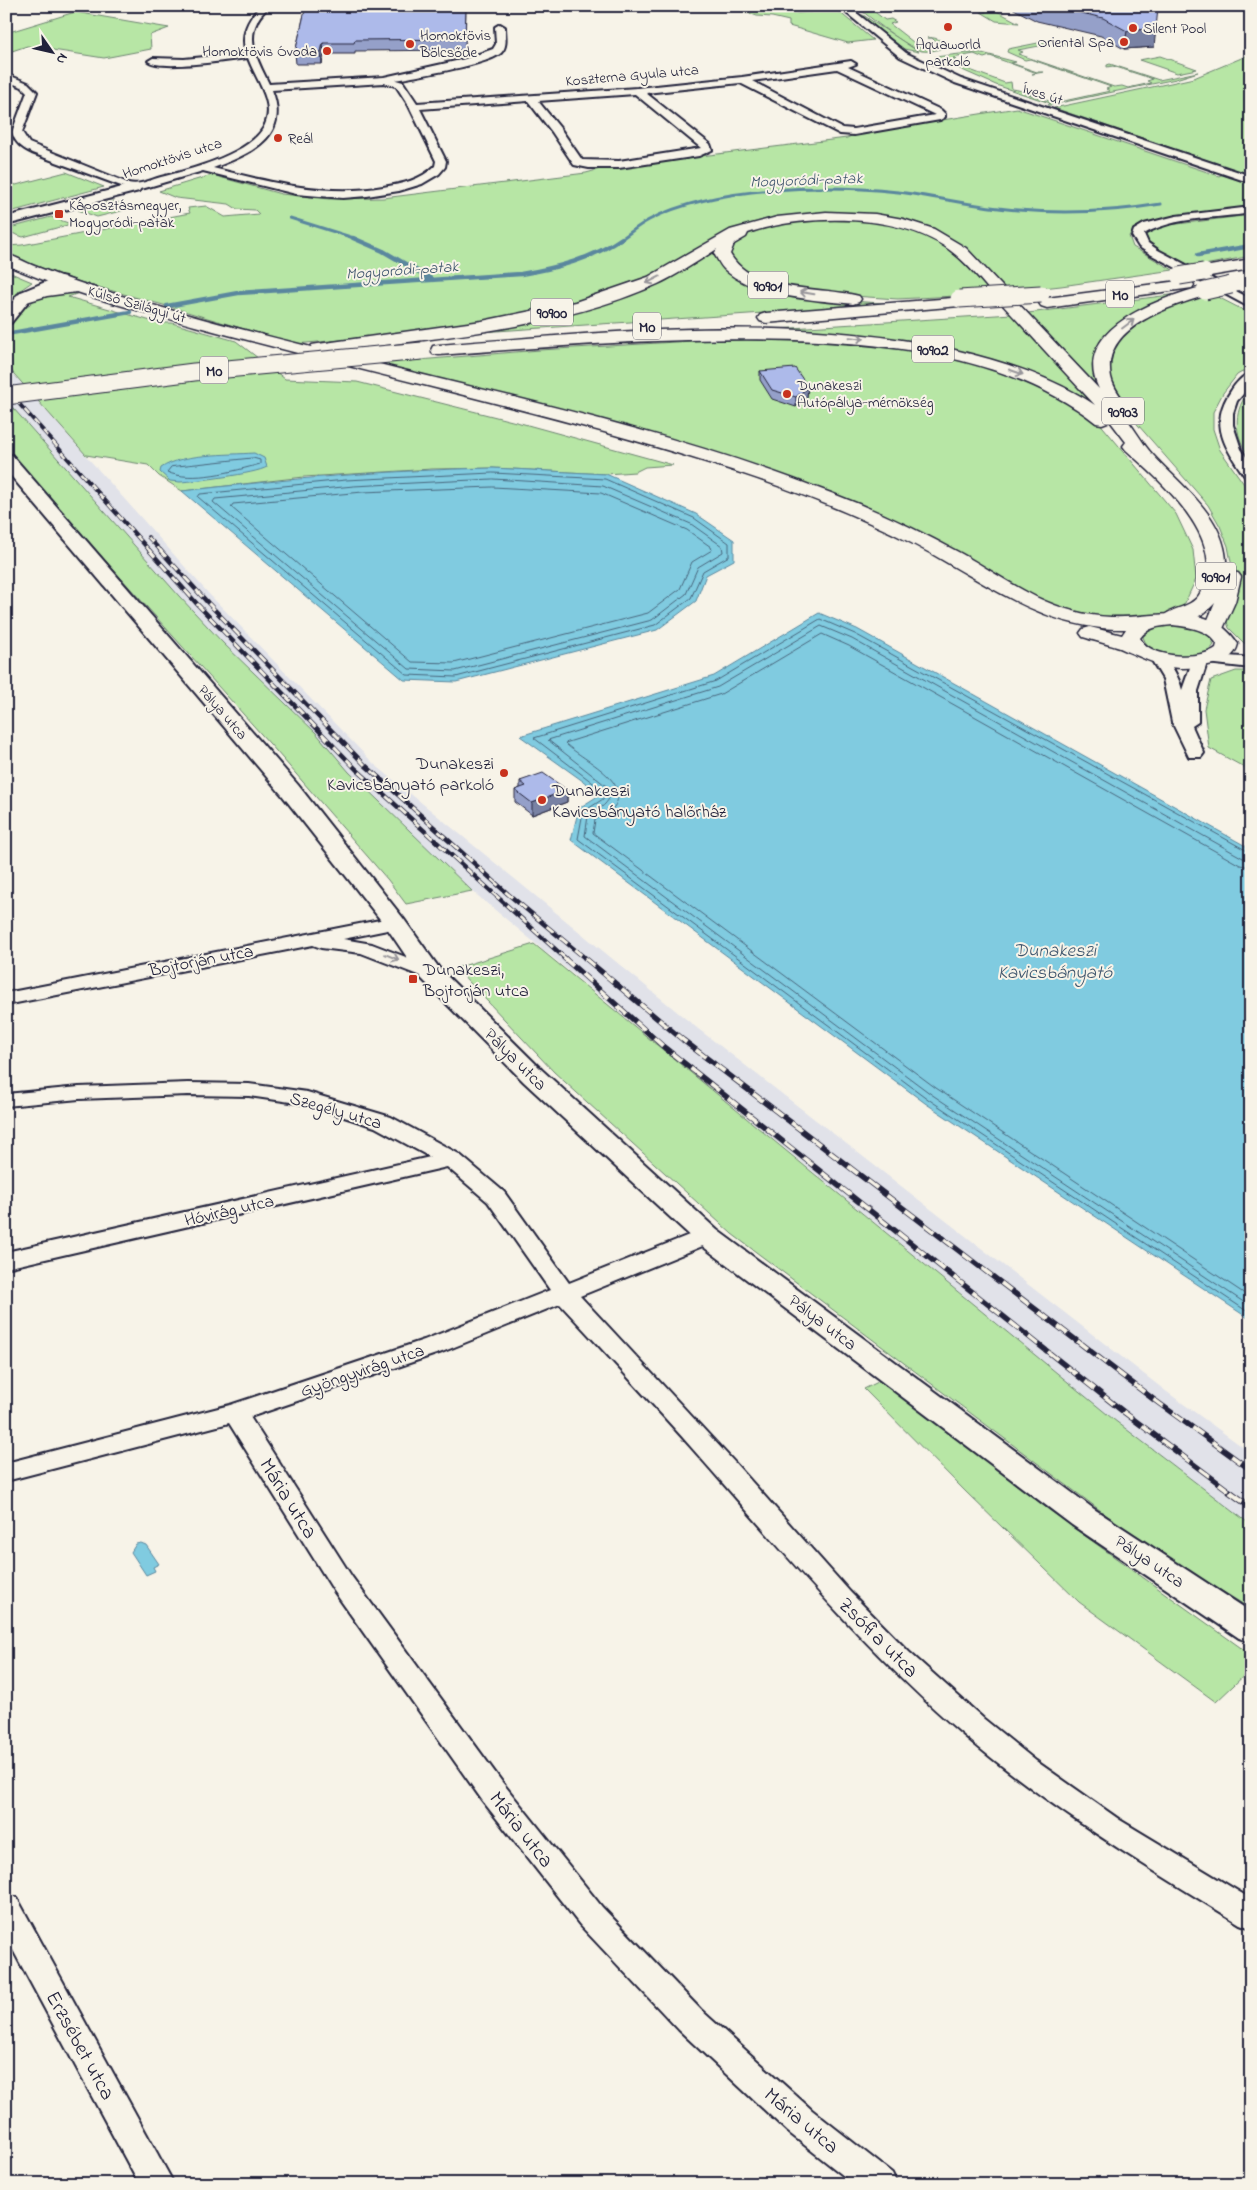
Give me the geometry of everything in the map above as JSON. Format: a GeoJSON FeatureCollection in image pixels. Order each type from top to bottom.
{"type":"FeatureCollection","features":[{"type":"Feature","properties":{"kind":"main road","name":"90901"},"geometry":{"type":"LineString","coordinates":[[965,304],[873,301],[795,291],[753,280],[728,266],[722,254],[728,241],[758,226],[812,217],[854,217],[913,226],[939,237],[961,251],[1152,456],[1198,513],[1215,546],[1216,580],[1207,599],[1190,612],[1171,619]]}},
{"type":"Feature","properties":{"kind":"main road","name":"90900"},"geometry":{"type":"LineString","coordinates":[[402,341],[520,319],[628,291],[677,268],[727,236],[758,226]]}},
{"type":"Feature","properties":{"kind":"main road","name":"Külső Szilágyi út"},"geometry":{"type":"LineString","coordinates":[[6,259],[79,287],[271,342],[545,411],[700,455],[807,490],[874,519]]}},
{"type":"Feature","properties":{"kind":"main road","name":"M0"},"geometry":{"type":"LineString","coordinates":[[6,384],[179,363],[402,341],[1044,298],[1190,279],[1204,272],[1251,264]]}},
{"type":"Feature","properties":{"kind":"main road"},"geometry":{"type":"LineString","coordinates":[[28,294],[38,281],[37,272]]}},
{"type":"Feature","properties":{"kind":"main road","name":"90903"},"geometry":{"type":"LineString","coordinates":[[1152,456],[1110,394],[1102,377],[1102,362],[1106,348],[1115,334],[1136,318],[1170,302],[1190,279],[1235,280]]}},
{"type":"Feature","properties":{"kind":"main road"},"geometry":{"type":"LineString","coordinates":[[28,294],[79,287]]}},
{"type":"Feature","properties":{"kind":"main road","name":"M0"},"geometry":{"type":"LineString","coordinates":[[6,396],[194,372],[965,304]]}},
{"type":"Feature","properties":{"kind":"main road","name":"90902"},"geometry":{"type":"LineString","coordinates":[[566,340],[702,335],[808,334],[883,341],[954,354],[1022,374],[1068,395],[1096,413],[1152,456]]}},
{"type":"Feature","properties":{"kind":"main road","name":"90901"},"geometry":{"type":"LineString","coordinates":[[1152,456],[1206,505],[1226,549],[1230,577],[1220,636]]}},
{"type":"Feature","properties":{"kind":"main road"},"geometry":{"type":"LineString","coordinates":[[874,519],[930,544],[1016,596],[1048,611],[1090,622],[1119,625],[1171,619],[1194,622],[1220,636],[1226,649],[1220,655],[1205,661],[1186,663],[1159,659],[1144,654],[1134,647],[1048,618],[1006,600],[915,547],[874,519]]}},
{"type":"Feature","properties":{"kind":"main road"},"geometry":{"type":"LineString","coordinates":[[1134,647],[1130,638],[1133,629],[1144,623]]}},
{"type":"Feature","properties":{"kind":"street","name":"Homoktövis utca"},"geometry":{"type":"LineString","coordinates":[[6,222],[202,168],[253,145],[267,132],[272,119],[265,87],[252,56],[247,38],[254,18],[265,6]]}},
{"type":"Feature","properties":{"kind":"street","name":"Íves út"},"geometry":{"type":"LineString","coordinates":[[842,6],[898,52],[917,63],[958,81],[1250,180]]}},
{"type":"Feature","properties":{"kind":"street"},"geometry":{"type":"LineString","coordinates":[[265,87],[384,80],[472,61],[497,51],[501,44],[500,27]]}},
{"type":"Feature","properties":{"kind":"street"},"geometry":{"type":"LineString","coordinates":[[153,61],[184,62],[252,56]]}},
{"type":"Feature","properties":{"kind":"street"},"geometry":{"type":"LineString","coordinates":[[472,61],[491,64]]}},
{"type":"Feature","properties":{"kind":"street","name":"Koszterna Gyula utca"},"geometry":{"type":"LineString","coordinates":[[414,106],[637,91],[742,80],[851,64]]}},
{"type":"Feature","properties":{"kind":"street"},"geometry":{"type":"LineString","coordinates":[[742,80],[840,131],[854,132],[940,117],[937,112],[838,66]]}},
{"type":"Feature","properties":{"kind":"street"},"geometry":{"type":"LineString","coordinates":[[6,78],[25,85],[32,92],[18,132],[19,138],[25,145],[36,151],[134,188]]}},
{"type":"Feature","properties":{"kind":"street"},"geometry":{"type":"LineString","coordinates":[[202,168],[279,189],[315,194],[363,194],[401,188],[427,178],[440,167],[441,161],[414,106],[400,84],[384,80]]}},
{"type":"Feature","properties":{"kind":"street"},"geometry":{"type":"LineString","coordinates":[[532,99],[556,130],[578,164],[602,166],[699,153],[707,150],[706,146],[637,91]]}},
{"type":"Feature","properties":{"kind":"street"},"geometry":{"type":"LineString","coordinates":[[6,140],[19,138]]}},
{"type":"Feature","properties":{"kind":"street"},"geometry":{"type":"LineString","coordinates":[[1251,210],[1228,215],[1161,222],[1138,232],[1139,240],[1143,245],[1190,279],[1251,304]]}},
{"type":"Feature","properties":{"kind":"street"},"geometry":{"type":"LineString","coordinates":[[6,320],[28,294],[60,280]]}},
{"type":"Feature","properties":{"kind":"street"},"geometry":{"type":"LineString","coordinates":[[1251,377],[1236,390],[1225,415],[1227,434],[1236,454],[1251,475]]}},
{"type":"Feature","properties":{"kind":"street","name":"Pálya utca"},"geometry":{"type":"LineString","coordinates":[[6,459],[290,790],[395,923],[430,973],[533,1076],[707,1236],[1083,1516],[1251,1629]]}},
{"type":"Feature","properties":{"kind":"street"},"geometry":{"type":"LineString","coordinates":[[1220,636],[1251,650]]}},
{"type":"Feature","properties":{"kind":"street"},"geometry":{"type":"LineString","coordinates":[[1159,659],[1171,679],[1181,722],[1192,745],[1190,691],[1205,661],[1251,662]]}},
{"type":"Feature","properties":{"kind":"street"},"geometry":{"type":"LineString","coordinates":[[352,938],[395,923]]}},
{"type":"Feature","properties":{"kind":"street","name":"Pálya utca"},"geometry":{"type":"LineString","coordinates":[[308,940],[352,938],[430,973]]}},
{"type":"Feature","properties":{"kind":"street","name":"Bojtorján utca"},"geometry":{"type":"LineString","coordinates":[[6,999],[308,940]]}},
{"type":"Feature","properties":{"kind":"street","name":"Szegély utca"},"geometry":{"type":"LineString","coordinates":[[6,1100],[79,1093],[188,1089],[249,1090],[307,1098],[383,1122],[451,1159],[496,1198],[564,1293]]}},
{"type":"Feature","properties":{"kind":"street","name":"Hóvirág utca"},"geometry":{"type":"LineString","coordinates":[[6,1260],[451,1159]]}},
{"type":"Feature","properties":{"kind":"street","name":"Gyöngyvirág utca"},"geometry":{"type":"LineString","coordinates":[[6,1472],[235,1413],[433,1346],[707,1236]]}},
{"type":"Feature","properties":{"kind":"street","name":"Zsófia utca"},"geometry":{"type":"LineString","coordinates":[[564,1293],[840,1599],[899,1660],[974,1727],[1026,1769],[1110,1830],[1251,1916]]}},
{"type":"Feature","properties":{"kind":"street","name":"Mária utca"},"geometry":{"type":"LineString","coordinates":[[235,1413],[343,1584],[492,1791],[591,1916],[690,2020],[800,2121],[880,2184]]}},
{"type":"Feature","properties":{"kind":"street","name":"Erzsébet utca"},"geometry":{"type":"LineString","coordinates":[[6,1907],[157,2184]]}},
{"type":"Feature","properties":{"kind":"shaded area"},"geometry":{"type":"Polygon","coordinates":[[[6,366],[209,594],[374,764],[697,1028],[1167,1392],[1251,1453],[1251,1525],[1113,1419],[472,891],[349,772],[316,733],[223,643],[179,596],[6,400],[6,366]]]}},
{"type":"Feature","properties":{"kind":"green space"},"geometry":{"type":"Polygon","coordinates":[[[728,6],[769,6],[798,13],[811,12],[796,8],[795,6],[832,6],[873,40],[848,43],[789,26],[789,21],[757,16],[728,6]]]}},
{"type":"Feature","properties":{"kind":"green space"},"geometry":{"type":"Polygon","coordinates":[[[856,6],[867,6],[885,20],[891,19],[896,22],[890,24],[922,49],[941,47],[932,38],[946,44],[943,44],[945,46],[940,49],[922,51],[908,45],[856,6]]]}},
{"type":"Feature","properties":{"kind":"green space"},"geometry":{"type":"Polygon","coordinates":[[[979,6],[991,6],[993,9],[1019,23],[996,21],[981,12],[986,12],[979,6]]]}},
{"type":"Feature","properties":{"kind":"green space"},"geometry":{"type":"Polygon","coordinates":[[[75,12],[169,28],[150,35],[151,49],[104,58],[27,46],[6,53],[6,33],[75,12]]]}},
{"type":"Feature","properties":{"kind":"green space"},"geometry":{"type":"Polygon","coordinates":[[[860,15],[863,15],[919,52],[904,49],[860,15]]]}},
{"type":"Feature","properties":{"kind":"green space"},"geometry":{"type":"Polygon","coordinates":[[[1043,42],[1070,43],[1062,45],[1055,43],[1018,50],[1023,52],[1018,54],[1114,87],[1122,86],[1128,88],[1151,83],[1147,81],[1153,79],[1113,66],[1107,67],[1110,64],[1159,80],[1198,72],[1176,79],[1048,105],[1050,103],[996,85],[942,61],[957,62],[951,63],[1005,83],[1011,82],[1012,89],[1044,98],[1044,100],[1053,101],[1054,98],[1064,101],[1110,91],[1106,89],[1111,87],[1030,59],[1025,60],[1007,52],[1008,49],[1043,42]]]}},
{"type":"Feature","properties":{"kind":"green space"},"geometry":{"type":"Polygon","coordinates":[[[982,53],[1016,62],[1011,63],[1037,72],[1044,72],[1032,74],[1037,73],[990,56],[984,58],[974,54],[953,58],[957,60],[955,61],[940,60],[935,57],[982,53]]]}},
{"type":"Feature","properties":{"kind":"green space"},"geometry":{"type":"Polygon","coordinates":[[[1251,54],[1251,207],[1148,223],[1133,231],[1129,236],[1133,247],[1173,270],[1006,292],[962,247],[889,219],[770,220],[644,282],[576,304],[444,331],[295,344],[80,282],[25,262],[6,252],[6,246],[22,245],[190,213],[188,208],[206,206],[225,217],[259,214],[255,210],[237,209],[229,204],[176,198],[159,191],[212,175],[281,194],[329,199],[383,198],[847,138],[855,134],[1017,108],[1219,176],[1233,169],[1054,108],[1194,78],[1251,54]]]}},
{"type":"Feature","properties":{"kind":"green space"},"geometry":{"type":"Polygon","coordinates":[[[1160,56],[1197,69],[1177,73],[1139,60],[1160,56]]]}},
{"type":"Feature","properties":{"kind":"green space"},"geometry":{"type":"Polygon","coordinates":[[[66,172],[104,187],[6,213],[6,181],[16,185],[66,172]]]}},
{"type":"Feature","properties":{"kind":"green space"},"geometry":{"type":"Polygon","coordinates":[[[114,201],[133,208],[97,217],[78,210],[114,201]]]}},
{"type":"Feature","properties":{"kind":"green space"},"geometry":{"type":"Polygon","coordinates":[[[1251,215],[1251,256],[1194,267],[1187,268],[1145,245],[1142,233],[1161,226],[1251,215]]]}},
{"type":"Feature","properties":{"kind":"green space"},"geometry":{"type":"Polygon","coordinates":[[[51,217],[71,224],[23,237],[6,231],[6,229],[51,217]]]}},
{"type":"Feature","properties":{"kind":"green space"},"geometry":{"type":"Polygon","coordinates":[[[839,219],[895,226],[934,240],[959,259],[994,294],[897,299],[839,295],[783,286],[753,277],[731,261],[728,249],[739,237],[748,232],[772,225],[839,219]]]}},
{"type":"Feature","properties":{"kind":"green space"},"geometry":{"type":"Polygon","coordinates":[[[716,250],[718,259],[742,279],[835,300],[897,304],[467,333],[586,307],[716,250]]]}},
{"type":"Feature","properties":{"kind":"green space"},"geometry":{"type":"Polygon","coordinates":[[[6,271],[32,282],[19,291],[10,301],[29,305],[39,297],[59,291],[79,293],[68,297],[158,323],[172,323],[236,341],[285,379],[357,382],[524,424],[673,465],[645,467],[635,472],[606,474],[493,468],[432,469],[304,477],[182,491],[159,476],[148,465],[86,455],[6,365],[6,271]]]}},
{"type":"Feature","properties":{"kind":"green space"},"geometry":{"type":"Polygon","coordinates":[[[1210,293],[1251,314],[1251,367],[1237,375],[1223,393],[1213,412],[1213,429],[1220,450],[1251,494],[1251,646],[1244,643],[1229,628],[1226,619],[1235,583],[1228,546],[1220,526],[1208,505],[1124,409],[1106,377],[1110,348],[1140,319],[1173,303],[1210,293]]]}},
{"type":"Feature","properties":{"kind":"green space"},"geometry":{"type":"Polygon","coordinates":[[[1178,294],[1136,312],[1110,329],[1094,354],[1094,376],[1099,387],[1028,313],[1178,294]]]}},
{"type":"Feature","properties":{"kind":"green space"},"geometry":{"type":"Polygon","coordinates":[[[1012,314],[1096,404],[1029,372],[957,351],[883,337],[776,329],[1012,314]]]}},
{"type":"Feature","properties":{"kind":"green space"},"geometry":{"type":"Polygon","coordinates":[[[761,337],[857,341],[948,356],[1014,376],[1042,388],[1098,421],[1176,514],[1193,550],[1196,579],[1184,605],[1174,612],[1114,622],[1048,606],[885,517],[845,498],[788,477],[687,445],[370,364],[540,350],[761,337]]]}},
{"type":"Feature","properties":{"kind":"green space"},"geometry":{"type":"Polygon","coordinates":[[[1251,388],[1251,458],[1242,445],[1237,424],[1239,409],[1251,388]]]}},
{"type":"Feature","properties":{"kind":"green space"},"geometry":{"type":"Polygon","coordinates":[[[6,400],[179,596],[223,643],[316,733],[349,772],[472,891],[406,904],[388,880],[270,744],[6,450],[6,400]]]}},
{"type":"Feature","properties":{"kind":"green space"},"geometry":{"type":"Polygon","coordinates":[[[1173,625],[1191,627],[1203,631],[1214,645],[1208,651],[1198,656],[1176,658],[1155,651],[1143,637],[1156,627],[1173,625]]]}},
{"type":"Feature","properties":{"kind":"green space"},"geometry":{"type":"Polygon","coordinates":[[[1236,671],[1251,671],[1251,771],[1209,748],[1204,709],[1211,680],[1236,671]]]}},
{"type":"Feature","properties":{"kind":"green space"},"geometry":{"type":"Polygon","coordinates":[[[534,944],[1113,1419],[1251,1525],[1251,1609],[1141,1541],[732,1234],[554,1072],[456,968],[534,944]]]}},
{"type":"Feature","properties":{"kind":"green space"},"geometry":{"type":"Polygon","coordinates":[[[882,1380],[1049,1510],[1251,1655],[1251,1669],[1216,1702],[1079,1602],[864,1389],[882,1380]]]}},
{"type":"Feature","properties":{"kind":"water"},"geometry":{"type":"Polygon","coordinates":[[[254,453],[264,458],[267,467],[238,475],[180,482],[170,481],[160,472],[161,468],[170,463],[193,457],[254,453]]]}},
{"type":"Feature","properties":{"kind":"water"},"geometry":{"type":"Polygon","coordinates":[[[493,468],[606,474],[696,514],[734,540],[734,560],[706,575],[696,601],[657,630],[456,682],[404,680],[182,491],[338,476],[493,468]]]}},
{"type":"Feature","properties":{"kind":"water","name":"Dunakeszi Kavicsbányató"},"geometry":{"type":"Polygon","coordinates":[[[819,613],[857,629],[1251,849],[1251,1320],[925,1103],[571,840],[579,808],[601,794],[520,736],[714,676],[819,613]]]}},
{"type":"Feature","properties":{"kind":"water"},"geometry":{"type":"Polygon","coordinates":[[[136,1544],[146,1545],[159,1564],[153,1567],[155,1571],[146,1575],[131,1552],[136,1544]]]}},
{"type":"Feature","properties":{"kind":"building"},"geometry":{"type":"Polygon","coordinates":[[[306,6],[466,6],[465,39],[355,40],[354,43],[323,43],[321,52],[295,53],[306,6]]]}},
{"type":"Feature","properties":{"kind":"building"},"geometry":{"type":"Polygon","coordinates":[[[1052,6],[1151,6],[1158,8],[1156,28],[1127,31],[1103,18],[1052,6]]]}},
{"type":"Feature","properties":{"kind":"building"},"geometry":{"type":"Polygon","coordinates":[[[795,368],[808,387],[796,397],[772,390],[760,371],[795,368]]]}},
{"type":"Feature","properties":{"kind":"building"},"geometry":{"type":"Polygon","coordinates":[[[543,773],[567,790],[532,803],[515,790],[526,786],[520,781],[543,773]]]}},
{"type":"Feature","properties":{"kind":"waterway","name":"Mogyoródi-patak"},"geometry":{"type":"LineString","coordinates":[[621,239],[645,222],[675,209],[705,200],[771,190],[838,188],[898,192],[1003,209],[1054,212],[1125,209],[1161,204]]}},
{"type":"Feature","properties":{"kind":"waterway"},"geometry":{"type":"LineString","coordinates":[[290,218],[357,239]]}},
{"type":"Feature","properties":{"kind":"waterway"},"geometry":{"type":"LineString","coordinates":[[353,238],[383,251],[431,279]]}},
{"type":"Feature","properties":{"kind":"waterway","name":"Mogyoródi-patak"},"geometry":{"type":"LineString","coordinates":[[167,306],[238,293],[521,274],[574,262],[599,252],[622,238]]}},
{"type":"Feature","properties":{"kind":"waterway"},"geometry":{"type":"LineString","coordinates":[[1198,255],[1251,246]]}},
{"type":"Feature","properties":{"kind":"waterway","name":"Mogyoródi-patak"},"geometry":{"type":"LineString","coordinates":[[6,334],[130,312]]}},
{"type":"Feature","properties":{"kind":"railway"},"geometry":{"type":"LineString","coordinates":[[6,389],[150,551]]}},
{"type":"Feature","properties":{"kind":"railway"},"geometry":{"type":"LineString","coordinates":[[148,537],[161,551]]}},
{"type":"Feature","properties":{"kind":"railway"},"geometry":{"type":"LineString","coordinates":[[149,550],[198,605],[356,769],[566,959]]}},
{"type":"Feature","properties":{"kind":"railway"},"geometry":{"type":"LineString","coordinates":[[160,550],[208,603],[365,765],[508,894],[586,959]]}},
{"type":"Feature","properties":{"kind":"railway"},"geometry":{"type":"LineString","coordinates":[[564,958],[665,1048],[1125,1413],[1232,1493]]}},
{"type":"Feature","properties":{"kind":"railway"},"geometry":{"type":"LineString","coordinates":[[585,958],[683,1040],[1153,1399],[1251,1470]]}},
{"type":"Feature","properties":{"kind":"railway"},"geometry":{"type":"LineString","coordinates":[[1230,1492],[1251,1507]]}},
{"type":"Feature","properties":{"kind":"place","name":"Aquaworld parkoló"},"geometry":{"type":"Point","coordinates":[948,27]}},
{"type":"Feature","properties":{"kind":"place","name":"Silent Pool"},"geometry":{"type":"Point","coordinates":[1133,28]}},
{"type":"Feature","properties":{"kind":"place","name":"Oriental Spa"},"geometry":{"type":"Point","coordinates":[1124,42]}},
{"type":"Feature","properties":{"kind":"place","name":"Homoktövis Bölcsőde"},"geometry":{"type":"Point","coordinates":[410,44]}},
{"type":"Feature","properties":{"kind":"place","name":"Homoktövis Óvoda"},"geometry":{"type":"Point","coordinates":[327,51]}},
{"type":"Feature","properties":{"kind":"place","name":"Reál"},"geometry":{"type":"Point","coordinates":[278,138]}},
{"type":"Feature","properties":{"kind":"place","name":"Káposztásmegyer, Mogyoródi-patak"},"geometry":{"type":"Point","coordinates":[59,214]}},
{"type":"Feature","properties":{"kind":"place","name":"Dunakeszi Autópálya-mérnökség"},"geometry":{"type":"Point","coordinates":[787,394]}},
{"type":"Feature","properties":{"kind":"place","name":"Dunakeszi Kavicsbányató parkoló"},"geometry":{"type":"Point","coordinates":[504,773]}},
{"type":"Feature","properties":{"kind":"place","name":"Dunakeszi Kavicsbányató halőrház"},"geometry":{"type":"Point","coordinates":[542,800]}},
{"type":"Feature","properties":{"kind":"place","name":"Dunakeszi, Bojtorján utca"},"geometry":{"type":"Point","coordinates":[413,979]}}]}
